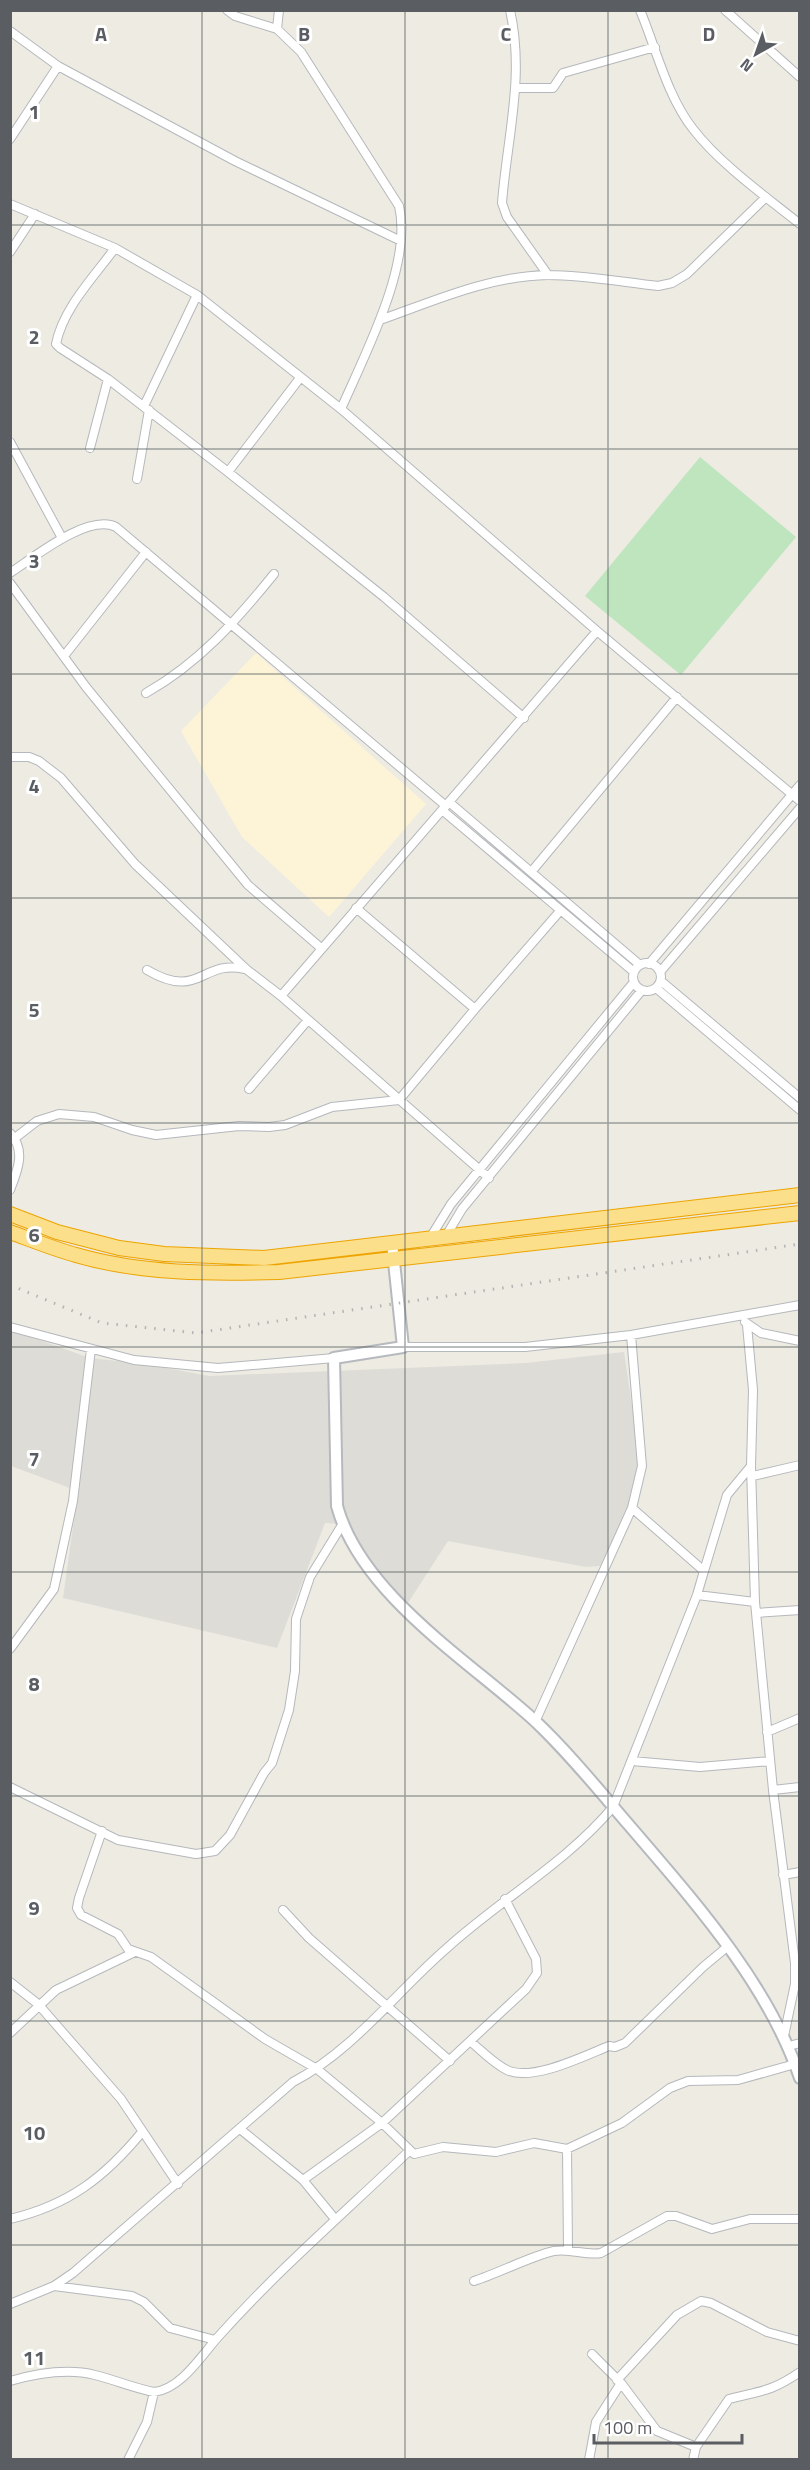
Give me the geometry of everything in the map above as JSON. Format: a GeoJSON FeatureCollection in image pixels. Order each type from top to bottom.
{"type":"FeatureCollection","features":[{"type":"Feature","properties":{"kind":"highway"},"geometry":{"type":"LineString","coordinates":[[10,1214],[57,1232],[119,1248],[164,1254],[264,1258],[800,1195]]}},
{"type":"Feature","properties":{"kind":"highway"},"geometry":{"type":"LineString","coordinates":[[10,1232],[77,1256],[129,1266],[210,1274],[279,1272],[800,1213]]}},
{"type":"Feature","properties":{"kind":"street"},"geometry":{"type":"LineString","coordinates":[[227,10],[235,16],[277,29],[301,52],[399,206],[402,217],[399,261],[380,320],[341,409]]}},
{"type":"Feature","properties":{"kind":"street"},"geometry":{"type":"LineString","coordinates":[[277,29],[279,10]]}},
{"type":"Feature","properties":{"kind":"street"},"geometry":{"type":"LineString","coordinates":[[510,10],[516,38],[517,88],[502,203],[507,217],[548,275]]}},
{"type":"Feature","properties":{"kind":"street"},"geometry":{"type":"LineString","coordinates":[[725,10],[800,76]]}},
{"type":"Feature","properties":{"kind":"street"},"geometry":{"type":"LineString","coordinates":[[642,11],[674,95],[692,128],[766,197],[800,224]]}},
{"type":"Feature","properties":{"kind":"street"},"geometry":{"type":"LineString","coordinates":[[10,31],[58,66],[235,161],[400,241]]}},
{"type":"Feature","properties":{"kind":"street"},"geometry":{"type":"LineString","coordinates":[[517,88],[553,88],[563,73],[655,47]]}},
{"type":"Feature","properties":{"kind":"street"},"geometry":{"type":"LineString","coordinates":[[10,139],[58,66]]}},
{"type":"Feature","properties":{"kind":"street"},"geometry":{"type":"LineString","coordinates":[[380,320],[481,285],[548,275],[658,286],[672,283],[687,274],[766,197]]}},
{"type":"Feature","properties":{"kind":"street"},"geometry":{"type":"LineString","coordinates":[[10,204],[115,248],[197,295],[341,409],[597,631],[800,801]]}},
{"type":"Feature","properties":{"kind":"street"},"geometry":{"type":"LineString","coordinates":[[10,252],[35,214]]}},
{"type":"Feature","properties":{"kind":"street"},"geometry":{"type":"LineString","coordinates":[[115,248],[70,309],[56,344],[147,408],[228,472],[384,597],[524,718]]}},
{"type":"Feature","properties":{"kind":"street"},"geometry":{"type":"LineString","coordinates":[[137,479],[147,408],[197,295]]}},
{"type":"Feature","properties":{"kind":"street"},"geometry":{"type":"LineString","coordinates":[[228,472],[300,378]]}},
{"type":"Feature","properties":{"kind":"street"},"geometry":{"type":"LineString","coordinates":[[90,448],[108,379]]}},
{"type":"Feature","properties":{"kind":"street"},"geometry":{"type":"LineString","coordinates":[[10,442],[62,538]]}},
{"type":"Feature","properties":{"kind":"street"},"geometry":{"type":"LineString","coordinates":[[10,573],[62,538],[100,524],[109,524],[146,552],[446,806],[560,911],[634,972]]}},
{"type":"Feature","properties":{"kind":"street"},"geometry":{"type":"LineString","coordinates":[[64,656],[146,552]]}},
{"type":"Feature","properties":{"kind":"street"},"geometry":{"type":"LineString","coordinates":[[146,693],[186,668],[233,625],[274,574]]}},
{"type":"Feature","properties":{"kind":"street"},"geometry":{"type":"LineString","coordinates":[[10,583],[86,687],[248,885],[321,948]]}},
{"type":"Feature","properties":{"kind":"street"},"geometry":{"type":"LineString","coordinates":[[281,996],[597,631]]}},
{"type":"Feature","properties":{"kind":"street"},"geometry":{"type":"LineString","coordinates":[[532,871],[677,697]]}},
{"type":"Feature","properties":{"kind":"street"},"geometry":{"type":"LineString","coordinates":[[10,757],[29,757],[39,761],[61,778],[88,806],[106,832],[135,864],[246,969],[281,996],[489,1178]]}},
{"type":"Feature","properties":{"kind":"street"},"geometry":{"type":"LineString","coordinates":[[634,972],[644,964],[800,785]]}},
{"type":"Feature","properties":{"kind":"street"},"geometry":{"type":"LineString","coordinates":[[446,806],[532,871],[660,976],[800,1098]]}},
{"type":"Feature","properties":{"kind":"street"},"geometry":{"type":"LineString","coordinates":[[656,988],[660,976],[800,808]]}},
{"type":"Feature","properties":{"kind":"street"},"geometry":{"type":"LineString","coordinates":[[356,908],[475,1009]]}},
{"type":"Feature","properties":{"kind":"street"},"geometry":{"type":"LineString","coordinates":[[10,1190],[20,1158],[20,1146],[13,1136],[37,1121],[59,1114],[94,1117],[156,1135],[239,1126],[285,1125],[332,1107],[399,1100],[560,911]]}},
{"type":"Feature","properties":{"kind":"street"},"geometry":{"type":"LineString","coordinates":[[147,970],[175,983],[187,982],[226,967],[246,969]]}},
{"type":"Feature","properties":{"kind":"street"},"geometry":{"type":"LineString","coordinates":[[430,1238],[451,1204],[634,982],[634,972]]}},
{"type":"Feature","properties":{"kind":"street"},"geometry":{"type":"LineString","coordinates":[[634,982],[642,990]]}},
{"type":"Feature","properties":{"kind":"street"},"geometry":{"type":"LineString","coordinates":[[446,1236],[462,1209],[642,990],[656,988],[800,1110]]}},
{"type":"Feature","properties":{"kind":"street"},"geometry":{"type":"LineString","coordinates":[[249,1089],[308,1020]]}},
{"type":"Feature","properties":{"kind":"street"},"geometry":{"type":"LineString","coordinates":[[392,1243],[403,1347]]}},
{"type":"Feature","properties":{"kind":"street"},"geometry":{"type":"LineString","coordinates":[[10,1327],[135,1360],[218,1368],[334,1358],[403,1347],[525,1347],[631,1335],[800,1305]]}},
{"type":"Feature","properties":{"kind":"street"},"geometry":{"type":"LineString","coordinates":[[741,1316],[747,1325],[762,1333],[800,1341]]}},
{"type":"Feature","properties":{"kind":"street"},"geometry":{"type":"LineString","coordinates":[[747,1325],[753,1390],[751,1466],[755,1602],[773,1790],[797,1963],[791,2042],[800,2079]]}},
{"type":"Feature","properties":{"kind":"street"},"geometry":{"type":"LineString","coordinates":[[535,1722],[632,1508],[642,1466],[631,1335]]}},
{"type":"Feature","properties":{"kind":"street"},"geometry":{"type":"LineString","coordinates":[[10,1649],[54,1589],[73,1501],[91,1349]]}},
{"type":"Feature","properties":{"kind":"street"},"geometry":{"type":"LineString","coordinates":[[334,1358],[337,1506],[342,1525],[370,1572],[407,1612],[535,1722],[613,1807],[699,1908],[791,2042]]}},
{"type":"Feature","properties":{"kind":"street"},"geometry":{"type":"LineString","coordinates":[[753,1476],[800,1465]]}},
{"type":"Feature","properties":{"kind":"street"},"geometry":{"type":"LineString","coordinates":[[10,2304],[54,2286],[178,2184],[293,2082],[317,2069],[388,2006],[445,1949],[594,1830],[613,1807],[698,1595],[727,1495],[751,1466]]}},
{"type":"Feature","properties":{"kind":"street"},"geometry":{"type":"LineString","coordinates":[[632,1508],[704,1571]]}},
{"type":"Feature","properties":{"kind":"street"},"geometry":{"type":"LineString","coordinates":[[10,1787],[118,1840],[196,1854],[215,1851],[230,1835],[264,1773],[272,1763],[278,1748],[295,1671],[296,1619],[310,1577],[342,1525]]}},
{"type":"Feature","properties":{"kind":"street"},"geometry":{"type":"LineString","coordinates":[[698,1595],[755,1602]]}},
{"type":"Feature","properties":{"kind":"street"},"geometry":{"type":"LineString","coordinates":[[756,1613],[800,1610]]}},
{"type":"Feature","properties":{"kind":"street"},"geometry":{"type":"LineString","coordinates":[[767,1732],[800,1718]]}},
{"type":"Feature","properties":{"kind":"street"},"geometry":{"type":"LineString","coordinates":[[632,1761],[700,1767],[770,1761]]}},
{"type":"Feature","properties":{"kind":"street"},"geometry":{"type":"LineString","coordinates":[[773,1790],[800,1787]]}},
{"type":"Feature","properties":{"kind":"street"},"geometry":{"type":"LineString","coordinates":[[102,1831],[83,1881],[77,1908],[81,1915],[118,1934],[128,1949],[151,1957],[265,2039],[317,2069],[382,2123],[409,2151],[421,2153],[443,2147],[496,2152],[534,2143],[567,2149],[622,2123],[670,2088],[688,2081],[738,2080],[795,2064]]}},
{"type":"Feature","properties":{"kind":"street"},"geometry":{"type":"LineString","coordinates":[[783,1875],[800,1872]]}},
{"type":"Feature","properties":{"kind":"street"},"geometry":{"type":"LineString","coordinates":[[303,2180],[382,2123],[526,1989],[537,1972],[536,1959],[505,1899]]}},
{"type":"Feature","properties":{"kind":"street"},"geometry":{"type":"LineString","coordinates":[[283,1910],[309,1938],[450,2061]]}},
{"type":"Feature","properties":{"kind":"street"},"geometry":{"type":"LineString","coordinates":[[471,2042],[506,2070],[522,2075],[541,2071],[609,2046],[615,2047],[625,2043],[702,1967],[727,1947]]}},
{"type":"Feature","properties":{"kind":"street"},"geometry":{"type":"LineString","coordinates":[[10,2033],[38,2004],[56,1990],[135,1952]]}},
{"type":"Feature","properties":{"kind":"street"},"geometry":{"type":"LineString","coordinates":[[11,1982],[38,2004],[121,2099],[178,2184]]}},
{"type":"Feature","properties":{"kind":"street"},"geometry":{"type":"LineString","coordinates":[[240,2129],[303,2180],[335,2219]]}},
{"type":"Feature","properties":{"kind":"street"},"geometry":{"type":"LineString","coordinates":[[10,2219],[33,2214],[82,2191],[117,2163],[142,2132]]}},
{"type":"Feature","properties":{"kind":"street"},"geometry":{"type":"LineString","coordinates":[[567,2149],[568,2249]]}},
{"type":"Feature","properties":{"kind":"street"},"geometry":{"type":"LineString","coordinates":[[10,2381],[45,2372],[93,2374],[154,2392],[164,2391],[173,2385],[262,2287],[409,2151]]}},
{"type":"Feature","properties":{"kind":"street"},"geometry":{"type":"LineString","coordinates":[[474,2281],[550,2252],[568,2249],[589,2255],[601,2253],[667,2216],[676,2216],[712,2229],[750,2219],[800,2219]]}},
{"type":"Feature","properties":{"kind":"street"},"geometry":{"type":"LineString","coordinates":[[54,2286],[132,2296],[144,2302],[170,2328],[215,2340]]}},
{"type":"Feature","properties":{"kind":"street"},"geometry":{"type":"LineString","coordinates":[[589,2460],[596,2422],[619,2381],[677,2315],[701,2301],[711,2303],[767,2332],[800,2341]]}},
{"type":"Feature","properties":{"kind":"street"},"geometry":{"type":"LineString","coordinates":[[592,2354],[619,2381],[657,2431],[696,2447]]}},
{"type":"Feature","properties":{"kind":"street"},"geometry":{"type":"LineString","coordinates":[[693,2460],[696,2447],[729,2399],[760,2394],[800,2372]]}},
{"type":"Feature","properties":{"kind":"street"},"geometry":{"type":"LineString","coordinates":[[128,2460],[147,2422],[154,2392]]}},
{"type":"Feature","properties":{"kind":"shaded area"},"geometry":{"type":"Polygon","coordinates":[[[256,653],[426,804],[329,917],[242,837],[181,731],[256,653]]]}},
{"type":"Feature","properties":{"kind":"shaded area"},"geometry":{"type":"Polygon","coordinates":[[[11,1330],[90,1358],[145,1364],[209,1376],[526,1363],[624,1352],[639,1454],[633,1499],[600,1566],[586,1567],[448,1541],[404,1609],[343,1524],[325,1523],[277,1648],[63,1598],[78,1491],[11,1466],[11,1330]]]}},
{"type":"Feature","properties":{"kind":"green space"},"geometry":{"type":"Polygon","coordinates":[[[700,457],[796,537],[681,675],[585,596],[700,457]]]}},
{"type":"Feature","properties":{"kind":"railway"},"geometry":{"type":"LineString","coordinates":[[10,1285],[102,1323],[196,1333],[800,1244]]}}]}
